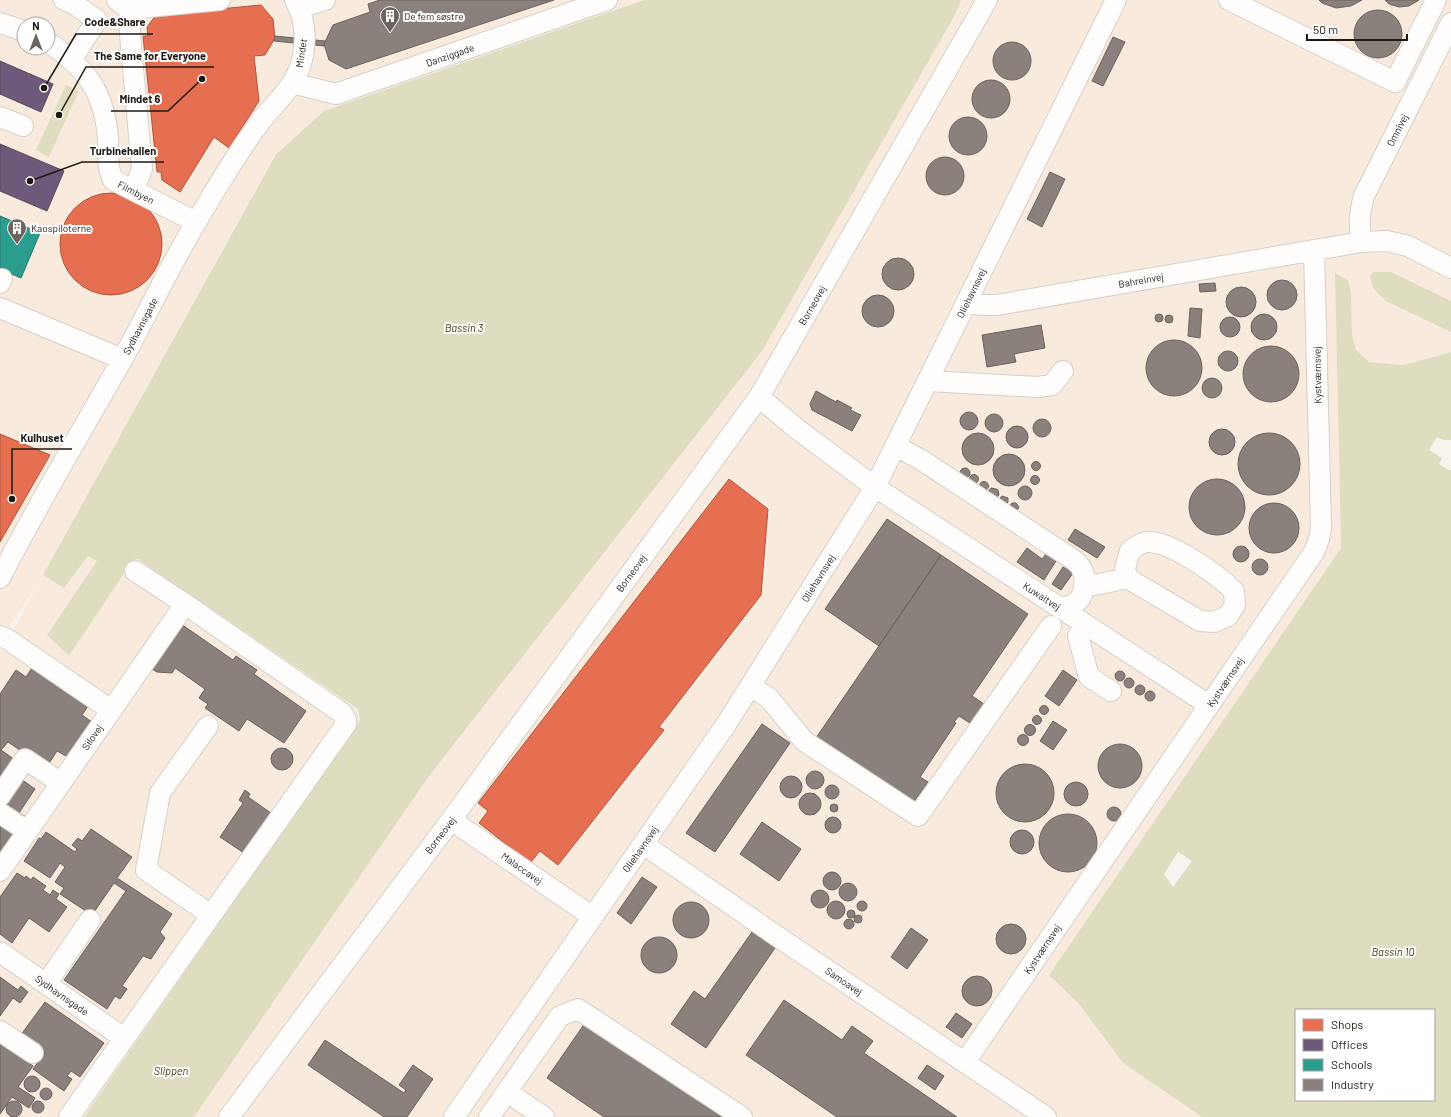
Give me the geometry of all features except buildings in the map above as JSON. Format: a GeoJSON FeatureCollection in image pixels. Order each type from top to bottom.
{"type":"FeatureCollection","features":[{"type":"Feature","properties":{"kind":"street"},"geometry":{"type":"LineString","coordinates":[[64,0],[74,4],[97,20],[71,60]]}},
{"type":"Feature","properties":{"kind":"street"},"geometry":{"type":"LineString","coordinates":[[134,190],[142,169],[129,23],[123,4],[220,0]]}},
{"type":"Feature","properties":{"kind":"street"},"geometry":{"type":"LineString","coordinates":[[303,3],[325,0]]}},
{"type":"Feature","properties":{"kind":"street","name":"Danziggade"},"geometry":{"type":"LineString","coordinates":[[292,83],[336,94],[607,0]]}},
{"type":"Feature","properties":{"kind":"street","name":"Borneovej"},"geometry":{"type":"LineString","coordinates":[[229,1117],[451,820],[759,397],[987,0]]}},
{"type":"Feature","properties":{"kind":"street","name":"Oliehavnsvej"},"geometry":{"type":"LineString","coordinates":[[454,1117],[727,723],[875,487],[1116,0]]}},
{"type":"Feature","properties":{"kind":"street"},"geometry":{"type":"LineString","coordinates":[[1229,0],[1395,82],[1436,0]]}},
{"type":"Feature","properties":{"kind":"street","name":"Mindet"},"geometry":{"type":"LineString","coordinates":[[292,83],[298,73],[305,42],[303,3]]}},
{"type":"Feature","properties":{"kind":"street"},"geometry":{"type":"LineString","coordinates":[[0,23],[16,28]]}},
{"type":"Feature","properties":{"kind":"street","name":"Omnivej"},"geometry":{"type":"LineString","coordinates":[[1361,242],[1358,223],[1359,211],[1364,196],[1451,23]]}},
{"type":"Feature","properties":{"kind":"street","name":"Filmbyen"},"geometry":{"type":"LineString","coordinates":[[56,48],[77,65],[94,86],[104,111],[108,137],[108,170],[113,180],[196,222]]}},
{"type":"Feature","properties":{"kind":"street","name":"Sydhavnsgade"},"geometry":{"type":"LineString","coordinates":[[0,578],[122,359],[196,222],[239,152],[261,120],[292,83]]}},
{"type":"Feature","properties":{"kind":"street"},"geometry":{"type":"LineString","coordinates":[[0,117],[23,126]]}},
{"type":"Feature","properties":{"kind":"street"},"geometry":{"type":"LineString","coordinates":[[1314,250],[1361,242],[1387,241],[1408,246],[1451,268]]}},
{"type":"Feature","properties":{"kind":"street","name":"Bahreinvej"},"geometry":{"type":"LineString","coordinates":[[967,301],[980,305],[997,305],[1314,250]]}},
{"type":"Feature","properties":{"kind":"street","name":"Kystværnsvej"},"geometry":{"type":"LineString","coordinates":[[965,1062],[1314,552],[1319,539],[1321,527],[1314,250]]}},
{"type":"Feature","properties":{"kind":"street"},"geometry":{"type":"LineString","coordinates":[[0,278],[2,279],[0,283]]}},
{"type":"Feature","properties":{"kind":"street"},"geometry":{"type":"LineString","coordinates":[[0,308],[122,359]]}},
{"type":"Feature","properties":{"kind":"street"},"geometry":{"type":"LineString","coordinates":[[928,381],[1038,387],[1052,385],[1063,371]]}},
{"type":"Feature","properties":{"kind":"street","name":"Kuwaitvej"},"geometry":{"type":"LineString","coordinates":[[759,397],[797,429],[875,487],[1209,705]]}},
{"type":"Feature","properties":{"kind":"street"},"geometry":{"type":"LineString","coordinates":[[895,446],[920,459],[1074,560],[1082,570],[1085,581],[1083,591],[1079,600],[1074,605],[1059,607]]}},
{"type":"Feature","properties":{"kind":"street"},"geometry":{"type":"LineString","coordinates":[[1084,586],[1127,578],[1200,621],[1214,622],[1228,616],[1235,605],[1234,591],[1223,580],[1172,547],[1159,543],[1144,542],[1130,551],[1125,568],[1127,578]]}},
{"type":"Feature","properties":{"kind":"street"},"geometry":{"type":"LineString","coordinates":[[69,1117],[344,727],[346,720],[342,713],[135,571]]}},
{"type":"Feature","properties":{"kind":"street","name":"Silovej"},"geometry":{"type":"LineString","coordinates":[[0,871],[185,604]]}},
{"type":"Feature","properties":{"kind":"street"},"geometry":{"type":"LineString","coordinates":[[1085,624],[1078,636],[1089,677],[1111,691]]}},
{"type":"Feature","properties":{"kind":"street"},"geometry":{"type":"LineString","coordinates":[[750,686],[769,698],[804,741],[918,816],[1051,626]]}},
{"type":"Feature","properties":{"kind":"street"},"geometry":{"type":"LineString","coordinates":[[0,636],[7,639],[111,710]]}},
{"type":"Feature","properties":{"kind":"street"},"geometry":{"type":"LineString","coordinates":[[208,726],[160,793],[146,870],[211,915]]}},
{"type":"Feature","properties":{"kind":"street"},"geometry":{"type":"LineString","coordinates":[[0,796],[25,760],[61,783]]}},
{"type":"Feature","properties":{"kind":"street"},"geometry":{"type":"LineString","coordinates":[[0,813],[27,831]]}},
{"type":"Feature","properties":{"kind":"street","name":"Malaccavej"},"geometry":{"type":"LineString","coordinates":[[451,820],[593,917]]}},
{"type":"Feature","properties":{"kind":"street","name":"Samoavej"},"geometry":{"type":"LineString","coordinates":[[643,844],[787,943],[1046,1117]]}},
{"type":"Feature","properties":{"kind":"street"},"geometry":{"type":"LineString","coordinates":[[46,984],[90,920]]}},
{"type":"Feature","properties":{"kind":"street","name":"Sydhavnsgade"},"geometry":{"type":"LineString","coordinates":[[0,952],[124,1038]]}},
{"type":"Feature","properties":{"kind":"street"},"geometry":{"type":"LineString","coordinates":[[489,1117],[560,1016],[578,1009],[742,1117]]}},
{"type":"Feature","properties":{"kind":"street"},"geometry":{"type":"LineString","coordinates":[[0,1031],[33,1054]]}},
{"type":"Feature","properties":{"kind":"street"},"geometry":{"type":"LineString","coordinates":[[507,1092],[544,1117]]}},
{"type":"Feature","properties":{"kind":"shaded area"},"geometry":{"type":"Polygon","coordinates":[[[0,0],[644,0],[324,111],[276,153],[43,575],[64,588],[89,555],[98,561],[47,635],[69,656],[133,560],[142,559],[358,709],[360,720],[84,1117],[0,1117],[0,654],[40,581],[0,640],[0,0]]]}},
{"type":"Feature","properties":{"kind":"shaded area"},"geometry":{"type":"Polygon","coordinates":[[[961,0],[1451,0],[1451,352],[1403,365],[1369,362],[1356,350],[1352,334],[1351,293],[1348,280],[1335,274],[1341,548],[1049,975],[1079,1004],[1123,1063],[1202,1117],[194,1117],[429,776],[762,351],[955,15],[961,0]]]}},
{"type":"Feature","properties":{"kind":"water","name":"Bassin 3"},"geometry":{"type":"Polygon","coordinates":[[[644,0],[961,0],[955,15],[762,351],[429,776],[194,1117],[84,1117],[360,720],[358,709],[138,559],[133,560],[69,656],[47,635],[97,561],[88,556],[64,588],[43,575],[276,154],[324,111],[644,0]]]}},
{"type":"Feature","properties":{"kind":"water"},"geometry":{"type":"Polygon","coordinates":[[[66,85],[79,91],[49,157],[36,150],[66,85]]]}},
{"type":"Feature","properties":{"kind":"water"},"geometry":{"type":"Polygon","coordinates":[[[1373,272],[1391,272],[1451,301],[1451,332],[1386,301],[1373,288],[1370,276],[1373,272]]]}},
{"type":"Feature","properties":{"kind":"water","name":"Bassin 10"},"geometry":{"type":"Polygon","coordinates":[[[1335,273],[1348,280],[1351,293],[1352,334],[1356,350],[1369,362],[1403,365],[1451,352],[1451,440],[1444,440],[1437,437],[1429,450],[1442,458],[1439,464],[1451,470],[1451,1117],[1202,1117],[1123,1063],[1079,1004],[1049,975],[1341,548],[1335,273]],[[1178,852],[1164,874],[1173,887],[1192,861],[1178,852]]]}},
{"type":"Feature","properties":{"kind":"place","name":"De fem søstre"},"geometry":{"type":"Point","coordinates":[390,33]}},
{"type":"Feature","properties":{"kind":"place","name":"Mindet 6"},"geometry":{"type":"Point","coordinates":[202,79]}},
{"type":"Feature","properties":{"kind":"place","name":"Code&Share"},"geometry":{"type":"Point","coordinates":[44,88]}},
{"type":"Feature","properties":{"kind":"place","name":"The Same for Everyone"},"geometry":{"type":"Point","coordinates":[59,115]}},
{"type":"Feature","properties":{"kind":"place","name":"Turbinehallen"},"geometry":{"type":"Point","coordinates":[30,181]}},
{"type":"Feature","properties":{"kind":"place","name":"Kaospiloterne"},"geometry":{"type":"Point","coordinates":[17,245]}},
{"type":"Feature","properties":{"kind":"place","name":"Kulhuset"},"geometry":{"type":"Point","coordinates":[12,499]}},
{"type":"Feature","properties":{"kind":"water label","name":"Slippen"},"geometry":{"type":"Point","coordinates":[171,1071]}}]}
